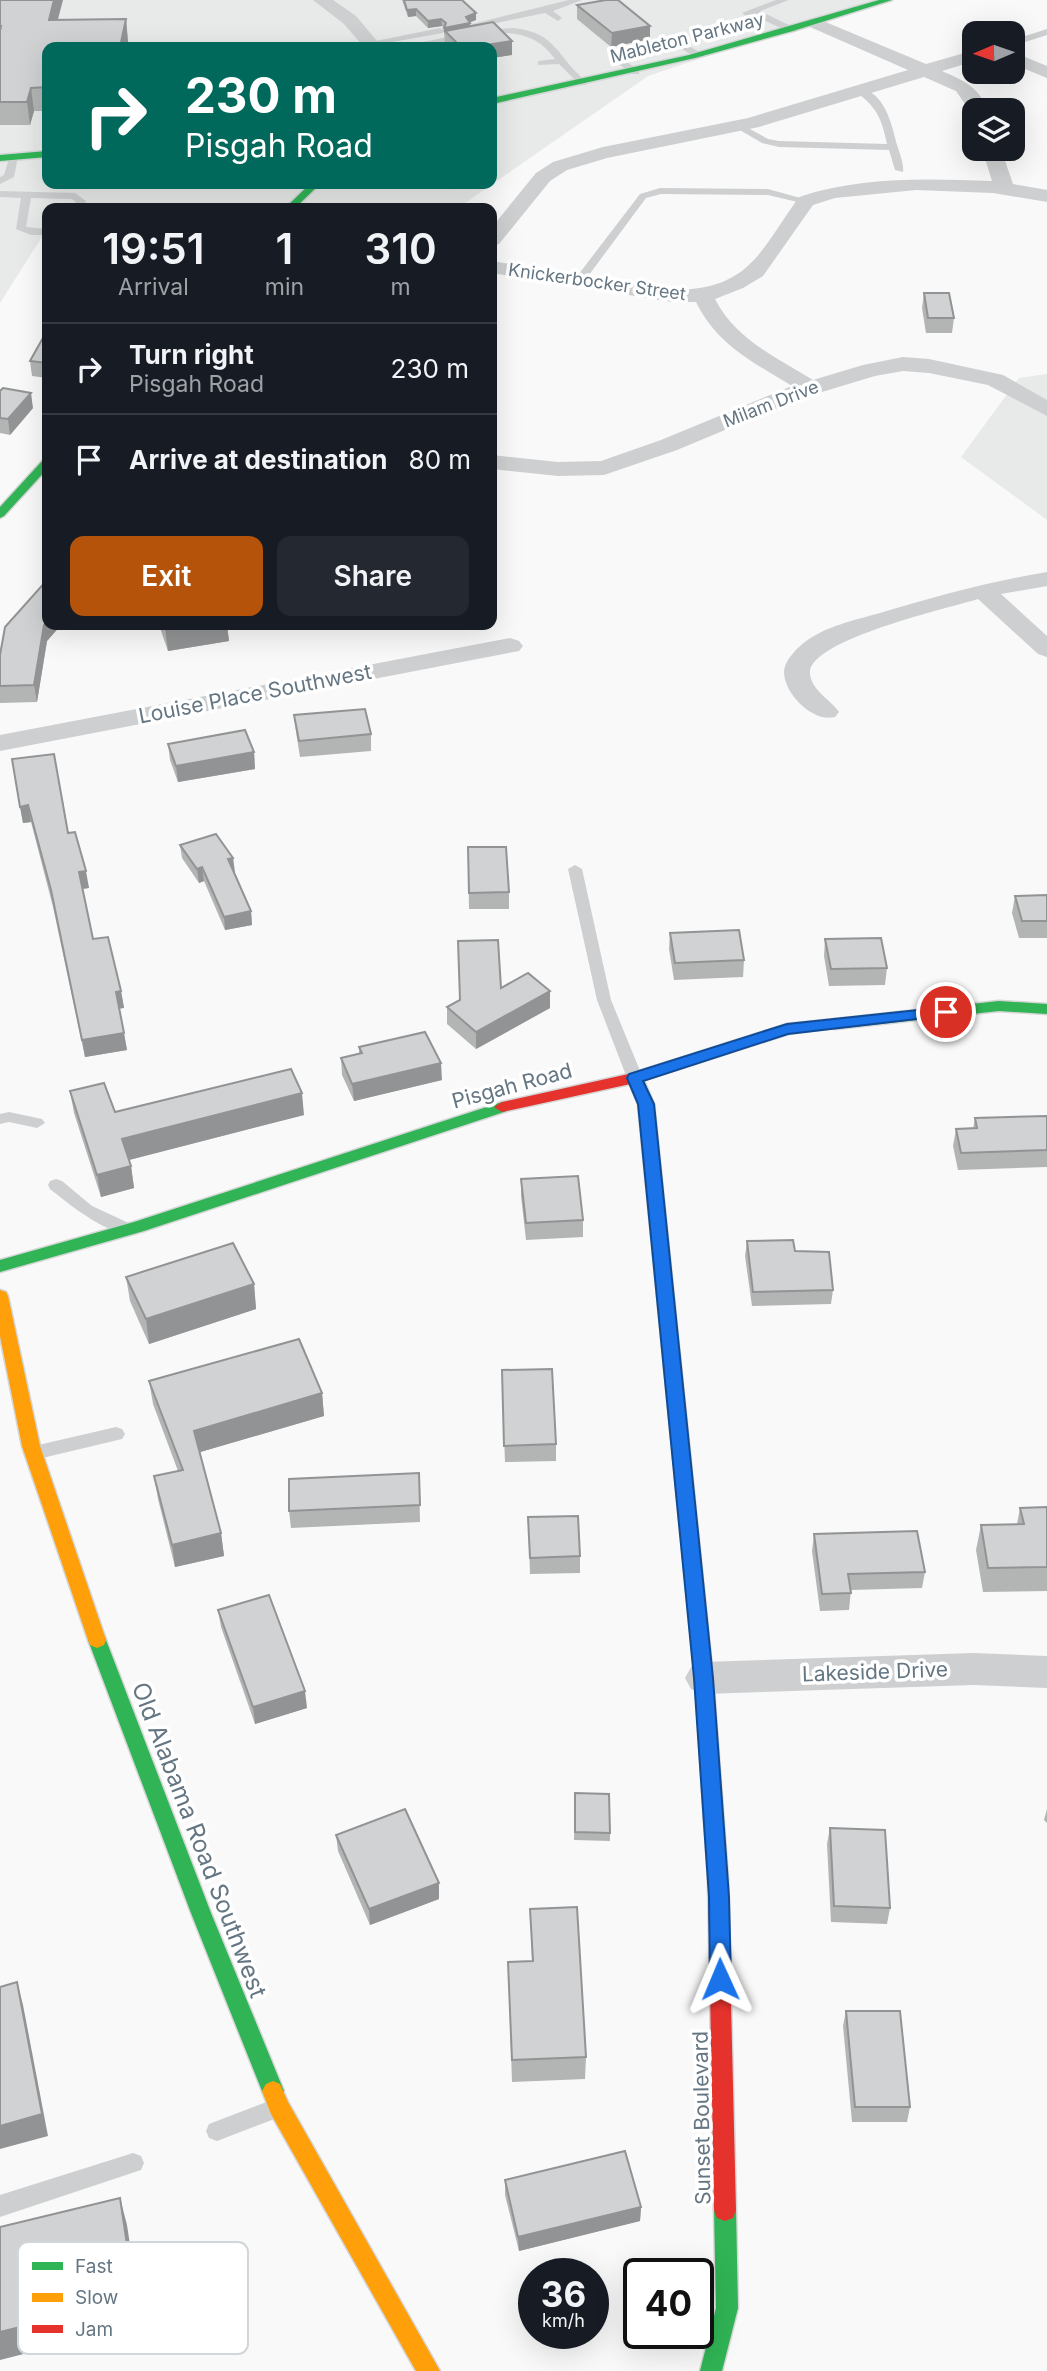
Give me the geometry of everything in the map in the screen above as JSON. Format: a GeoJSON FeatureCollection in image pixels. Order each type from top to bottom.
{"type":"FeatureCollection","features":[{"type":"Feature","properties":{"kind":"street"},"geometry":{"type":"LineString","coordinates":[[322,0],[350,20],[368,42]]}},
{"type":"Feature","properties":{"kind":"street","name":"Mableton Parkway"},"geometry":{"type":"LineString","coordinates":[[497,100],[700,57],[888,0]]}},
{"type":"Feature","properties":{"kind":"street"},"geometry":{"type":"LineString","coordinates":[[816,23],[964,87],[973,98]]}},
{"type":"Feature","properties":{"kind":"street"},"geometry":{"type":"LineString","coordinates":[[497,234],[543,177],[560,166],[603,153],[738,126],[962,59]]}},
{"type":"Feature","properties":{"kind":"street"},"geometry":{"type":"LineString","coordinates":[[1026,63],[1047,73]]}},
{"type":"Feature","properties":{"kind":"street"},"geometry":{"type":"LineString","coordinates":[[6,157],[42,154]]}},
{"type":"Feature","properties":{"kind":"street"},"geometry":{"type":"LineString","coordinates":[[996,161],[1004,188]]}},
{"type":"Feature","properties":{"kind":"street"},"geometry":{"type":"LineString","coordinates":[[810,388],[730,338],[714,318],[703,296],[736,284],[757,272],[806,201],[859,188],[916,184],[1004,188],[1047,196]]}},
{"type":"Feature","properties":{"kind":"street"},"geometry":{"type":"LineString","coordinates":[[295,203],[310,189]]}},
{"type":"Feature","properties":{"kind":"street","name":"Knickerbocker Street"},"geometry":{"type":"LineString","coordinates":[[497,268],[672,296],[703,296]]}},
{"type":"Feature","properties":{"kind":"street","name":"Milam Drive"},"geometry":{"type":"LineString","coordinates":[[497,463],[558,469],[604,468],[810,388],[871,370],[903,364],[929,366],[995,380],[1047,409]]}},
{"type":"Feature","properties":{"kind":"street"},"geometry":{"type":"LineString","coordinates":[[0,514],[42,468]]}},
{"type":"Feature","properties":{"kind":"street"},"geometry":{"type":"LineString","coordinates":[[826,712],[804,691],[797,672],[802,658],[815,646],[842,632],[982,590],[1047,579]]}},
{"type":"Feature","properties":{"kind":"street"},"geometry":{"type":"LineString","coordinates":[[982,590],[1047,649]]}},
{"type":"Feature","properties":{"kind":"street","name":"Louise Place Southwest"},"geometry":{"type":"LineString","coordinates":[[0,743],[510,646]]}},
{"type":"Feature","properties":{"kind":"street","name":"Pisgah Road"},"geometry":{"type":"LineString","coordinates":[[0,1266],[129,1230],[512,1104],[635,1078],[787,1029],[999,1006],[1047,1009]]}},
{"type":"Feature","properties":{"kind":"street","name":"Sunset Boulevard"},"geometry":{"type":"LineString","coordinates":[[635,1078],[646,1104],[704,1678],[719,1897],[727,2308],[710,2371]]}},
{"type":"Feature","properties":{"kind":"street","name":"Old Alabama Road Southwest"},"geometry":{"type":"LineString","coordinates":[[0,1296],[34,1453],[107,1666],[279,2107],[429,2371]]}},
{"type":"Feature","properties":{"kind":"street","name":"Lakeside Drive"},"geometry":{"type":"LineString","coordinates":[[704,1678],[974,1669],[1047,1672]]}},
{"type":"Feature","properties":{"kind":"lane"},"geometry":{"type":"LineString","coordinates":[[386,42],[546,10],[578,0]]}},
{"type":"Feature","properties":{"kind":"lane"},"geometry":{"type":"LineString","coordinates":[[785,0],[748,12],[792,30]]}},
{"type":"Feature","properties":{"kind":"lane"},"geometry":{"type":"LineString","coordinates":[[546,10],[558,18]]}},
{"type":"Feature","properties":{"kind":"lane"},"geometry":{"type":"LineString","coordinates":[[435,42],[489,33],[522,32],[539,36],[583,83]]}},
{"type":"Feature","properties":{"kind":"lane"},"geometry":{"type":"LineString","coordinates":[[1026,39],[1047,32]]}},
{"type":"Feature","properties":{"kind":"lane"},"geometry":{"type":"LineString","coordinates":[[676,41],[700,57]]}},
{"type":"Feature","properties":{"kind":"lane"},"geometry":{"type":"LineString","coordinates":[[616,58],[636,72]]}},
{"type":"Feature","properties":{"kind":"lane"},"geometry":{"type":"LineString","coordinates":[[541,63],[561,61]]}},
{"type":"Feature","properties":{"kind":"lane"},"geometry":{"type":"LineString","coordinates":[[860,91],[878,102],[884,110],[900,170]]}},
{"type":"Feature","properties":{"kind":"lane"},"geometry":{"type":"LineString","coordinates":[[738,126],[765,141],[779,145],[893,147]]}},
{"type":"Feature","properties":{"kind":"lane"},"geometry":{"type":"LineString","coordinates":[[0,181],[9,177],[6,157]]}},
{"type":"Feature","properties":{"kind":"lane"},"geometry":{"type":"LineString","coordinates":[[579,281],[643,196],[660,191],[768,192],[806,201]]}},
{"type":"Feature","properties":{"kind":"lane"},"geometry":{"type":"LineString","coordinates":[[0,194],[75,196],[80,203]]}},
{"type":"Feature","properties":{"kind":"lane"},"geometry":{"type":"LineString","coordinates":[[26,196],[20,224],[22,229],[42,232]]}},
{"type":"Feature","properties":{"kind":"lane","name":"Sunset Boulevard"},"geometry":{"type":"LineString","coordinates":[[575,869],[604,1000],[635,1078]]}},
{"type":"Feature","properties":{"kind":"lane"},"geometry":{"type":"LineString","coordinates":[[0,1119],[9,1117],[37,1123]]}},
{"type":"Feature","properties":{"kind":"lane"},"geometry":{"type":"LineString","coordinates":[[56,1185],[86,1210],[129,1230]]}},
{"type":"Feature","properties":{"kind":"lane"},"geometry":{"type":"LineString","coordinates":[[34,1453],[116,1434]]}},
{"type":"Feature","properties":{"kind":"lane"},"geometry":{"type":"LineString","coordinates":[[217,2131],[279,2107]]}},
{"type":"Feature","properties":{"kind":"lane"},"geometry":{"type":"LineString","coordinates":[[0,2206],[133,2163]]}},
{"type":"Feature","properties":{"kind":"shaded area"},"geometry":{"type":"Polygon","coordinates":[[[0,0],[876,0],[648,76],[497,181],[497,42],[42,42],[42,189],[485,189],[465,203],[42,203],[42,237],[0,303],[0,0]]]}},
{"type":"Feature","properties":{"kind":"shaded area"},"geometry":{"type":"Polygon","coordinates":[[[1047,374],[1047,520],[961,457],[1019,378],[1047,374]]]}},
{"type":"Feature","properties":{"kind":"building"},"geometry":{"type":"Polygon","coordinates":[[[0,0],[54,0],[49,20],[126,19],[121,42],[42,42],[42,87],[31,88],[27,102],[0,102],[0,0]]]}},
{"type":"Feature","properties":{"kind":"building"},"geometry":{"type":"Polygon","coordinates":[[[404,0],[462,0],[476,13],[466,17],[470,23],[444,28],[446,23],[441,19],[428,21],[416,9],[407,10],[404,0]]]}},
{"type":"Feature","properties":{"kind":"building"},"geometry":{"type":"Polygon","coordinates":[[[618,0],[650,26],[612,33],[577,5],[618,0]]]}},
{"type":"Feature","properties":{"kind":"building"},"geometry":{"type":"Polygon","coordinates":[[[493,22],[512,41],[497,43],[456,42],[445,31],[493,22]]]}},
{"type":"Feature","properties":{"kind":"building"},"geometry":{"type":"Polygon","coordinates":[[[924,293],[949,293],[954,318],[928,318],[924,293]]]}},
{"type":"Feature","properties":{"kind":"building"},"geometry":{"type":"Polygon","coordinates":[[[42,340],[42,362],[30,361],[42,340]]]}},
{"type":"Feature","properties":{"kind":"building"},"geometry":{"type":"Polygon","coordinates":[[[3,388],[31,393],[8,419],[0,418],[0,391],[3,388]]]}},
{"type":"Feature","properties":{"kind":"building"},"geometry":{"type":"Polygon","coordinates":[[[42,586],[43,630],[34,685],[0,686],[0,655],[5,627],[42,586]]]}},
{"type":"Feature","properties":{"kind":"building"},"geometry":{"type":"Polygon","coordinates":[[[365,709],[371,734],[299,741],[294,715],[365,709]]]}},
{"type":"Feature","properties":{"kind":"building"},"geometry":{"type":"Polygon","coordinates":[[[245,730],[254,752],[176,766],[168,744],[245,730]]]}},
{"type":"Feature","properties":{"kind":"building"},"geometry":{"type":"Polygon","coordinates":[[[54,754],[68,833],[75,832],[86,871],[79,872],[93,939],[108,937],[121,991],[116,992],[124,1033],[82,1040],[51,890],[28,805],[20,807],[12,759],[54,754]]]}},
{"type":"Feature","properties":{"kind":"building"},"geometry":{"type":"Polygon","coordinates":[[[216,834],[233,858],[228,859],[251,911],[224,917],[202,867],[197,869],[180,845],[216,834]]]}},
{"type":"Feature","properties":{"kind":"building"},"geometry":{"type":"Polygon","coordinates":[[[468,847],[506,847],[509,892],[469,893],[468,847]]]}},
{"type":"Feature","properties":{"kind":"building"},"geometry":{"type":"Polygon","coordinates":[[[1047,895],[1047,921],[1022,921],[1015,896],[1047,895]]]}},
{"type":"Feature","properties":{"kind":"building"},"geometry":{"type":"Polygon","coordinates":[[[739,930],[744,960],[675,963],[670,933],[739,930]]]}},
{"type":"Feature","properties":{"kind":"building"},"geometry":{"type":"Polygon","coordinates":[[[881,938],[887,968],[831,969],[825,939],[881,938]]]}},
{"type":"Feature","properties":{"kind":"building"},"geometry":{"type":"Polygon","coordinates":[[[498,940],[501,988],[528,973],[550,991],[476,1032],[447,1007],[460,1000],[458,941],[498,940]]]}},
{"type":"Feature","properties":{"kind":"building"},"geometry":{"type":"Polygon","coordinates":[[[425,1032],[441,1063],[352,1084],[341,1058],[362,1053],[359,1047],[425,1032]]]}},
{"type":"Feature","properties":{"kind":"building"},"geometry":{"type":"Polygon","coordinates":[[[291,1069],[302,1093],[122,1139],[131,1166],[97,1175],[70,1091],[104,1083],[115,1112],[291,1069]]]}},
{"type":"Feature","properties":{"kind":"building"},"geometry":{"type":"Polygon","coordinates":[[[1047,1116],[1047,1150],[961,1153],[956,1129],[977,1128],[975,1118],[1047,1116]]]}},
{"type":"Feature","properties":{"kind":"building"},"geometry":{"type":"Polygon","coordinates":[[[578,1176],[583,1220],[526,1223],[521,1179],[578,1176]]]}},
{"type":"Feature","properties":{"kind":"building"},"geometry":{"type":"Polygon","coordinates":[[[793,1240],[795,1251],[829,1252],[833,1290],[753,1292],[747,1241],[793,1240]]]}},
{"type":"Feature","properties":{"kind":"building"},"geometry":{"type":"Polygon","coordinates":[[[233,1243],[254,1284],[146,1319],[126,1277],[233,1243]]]}},
{"type":"Feature","properties":{"kind":"building"},"geometry":{"type":"Polygon","coordinates":[[[299,1339],[322,1393],[194,1431],[221,1533],[172,1545],[154,1476],[183,1470],[149,1381],[299,1339]]]}},
{"type":"Feature","properties":{"kind":"building"},"geometry":{"type":"Polygon","coordinates":[[[552,1369],[556,1444],[504,1446],[502,1370],[552,1369]]]}},
{"type":"Feature","properties":{"kind":"building"},"geometry":{"type":"Polygon","coordinates":[[[419,1473],[420,1505],[289,1511],[289,1479],[419,1473]]]}},
{"type":"Feature","properties":{"kind":"building"},"geometry":{"type":"Polygon","coordinates":[[[1047,1507],[1047,1567],[988,1568],[981,1525],[1024,1524],[1020,1508],[1047,1507]]]}},
{"type":"Feature","properties":{"kind":"building"},"geometry":{"type":"Polygon","coordinates":[[[578,1516],[580,1556],[530,1558],[528,1517],[578,1516]]]}},
{"type":"Feature","properties":{"kind":"building"},"geometry":{"type":"Polygon","coordinates":[[[917,1531],[925,1572],[848,1574],[851,1593],[822,1594],[814,1534],[917,1531]]]}},
{"type":"Feature","properties":{"kind":"building"},"geometry":{"type":"Polygon","coordinates":[[[269,1595],[305,1691],[253,1707],[218,1610],[269,1595]]]}},
{"type":"Feature","properties":{"kind":"building"},"geometry":{"type":"Polygon","coordinates":[[[575,1793],[609,1794],[610,1833],[575,1832],[575,1793]]]}},
{"type":"Feature","properties":{"kind":"building"},"geometry":{"type":"Polygon","coordinates":[[[405,1809],[439,1883],[369,1909],[336,1835],[405,1809]]]}},
{"type":"Feature","properties":{"kind":"building"},"geometry":{"type":"Polygon","coordinates":[[[830,1828],[885,1830],[890,1908],[834,1906],[830,1828]]]}},
{"type":"Feature","properties":{"kind":"building"},"geometry":{"type":"Polygon","coordinates":[[[577,1907],[586,2057],[512,2060],[508,1962],[533,1961],[530,1909],[577,1907]]]}},
{"type":"Feature","properties":{"kind":"building"},"geometry":{"type":"Polygon","coordinates":[[[17,1982],[42,2114],[0,2126],[0,1987],[17,1982]]]}},
{"type":"Feature","properties":{"kind":"building"},"geometry":{"type":"Polygon","coordinates":[[[846,2011],[900,2011],[910,2107],[855,2107],[846,2011]]]}},
{"type":"Feature","properties":{"kind":"building"},"geometry":{"type":"Polygon","coordinates":[[[625,2151],[641,2207],[518,2237],[505,2180],[625,2151]]]}},
{"type":"Feature","properties":{"kind":"building"},"geometry":{"type":"Polygon","coordinates":[[[120,2198],[127,2242],[18,2242],[18,2327],[0,2332],[0,2227],[120,2198]]]}},
{"type":"Feature","properties":{"kind":"traffic: fast"},"geometry":{"type":"LineString","coordinates":[[497,100],[692,56],[888,0]]}},
{"type":"Feature","properties":{"kind":"traffic: fast"},"geometry":{"type":"LineString","coordinates":[[0,158],[42,154]]}},
{"type":"Feature","properties":{"kind":"traffic: fast"},"geometry":{"type":"LineString","coordinates":[[295,203],[310,189]]}},
{"type":"Feature","properties":{"kind":"traffic: fast"},"geometry":{"type":"LineString","coordinates":[[0,514],[42,468]]}},
{"type":"Feature","properties":{"kind":"traffic: fast"},"geometry":{"type":"LineString","coordinates":[[835,1024],[999,1006],[1047,1009]]}},
{"type":"Feature","properties":{"kind":"traffic: fast"},"geometry":{"type":"LineString","coordinates":[[635,1078],[646,1104],[704,1678],[718,1879]]}},
{"type":"Feature","properties":{"kind":"traffic: fast"},"geometry":{"type":"LineString","coordinates":[[0,1266],[138,1227],[502,1107]]}},
{"type":"Feature","properties":{"kind":"traffic: fast"},"geometry":{"type":"LineString","coordinates":[[97,1640],[201,1913],[273,2091]]}},
{"type":"Feature","properties":{"kind":"traffic: fast"},"geometry":{"type":"LineString","coordinates":[[711,2371],[727,2308],[725,2210]]}},
{"type":"Feature","properties":{"kind":"traffic: slow"},"geometry":{"type":"LineString","coordinates":[[0,1296],[31,1446],[97,1640]]}},
{"type":"Feature","properties":{"kind":"traffic: slow"},"geometry":{"type":"LineString","coordinates":[[273,2091],[279,2107],[429,2371]]}},
{"type":"Feature","properties":{"kind":"traffic: jam"},"geometry":{"type":"LineString","coordinates":[[502,1107],[635,1078],[787,1029],[835,1024]]}},
{"type":"Feature","properties":{"kind":"traffic: jam"},"geometry":{"type":"LineString","coordinates":[[718,1879],[725,2210]]}},
{"type":"Feature","properties":{"kind":"route"},"geometry":{"type":"LineString","coordinates":[[720,1979],[719,1897],[704,1678],[646,1104],[635,1078],[787,1029],[946,1012]]}}]}
